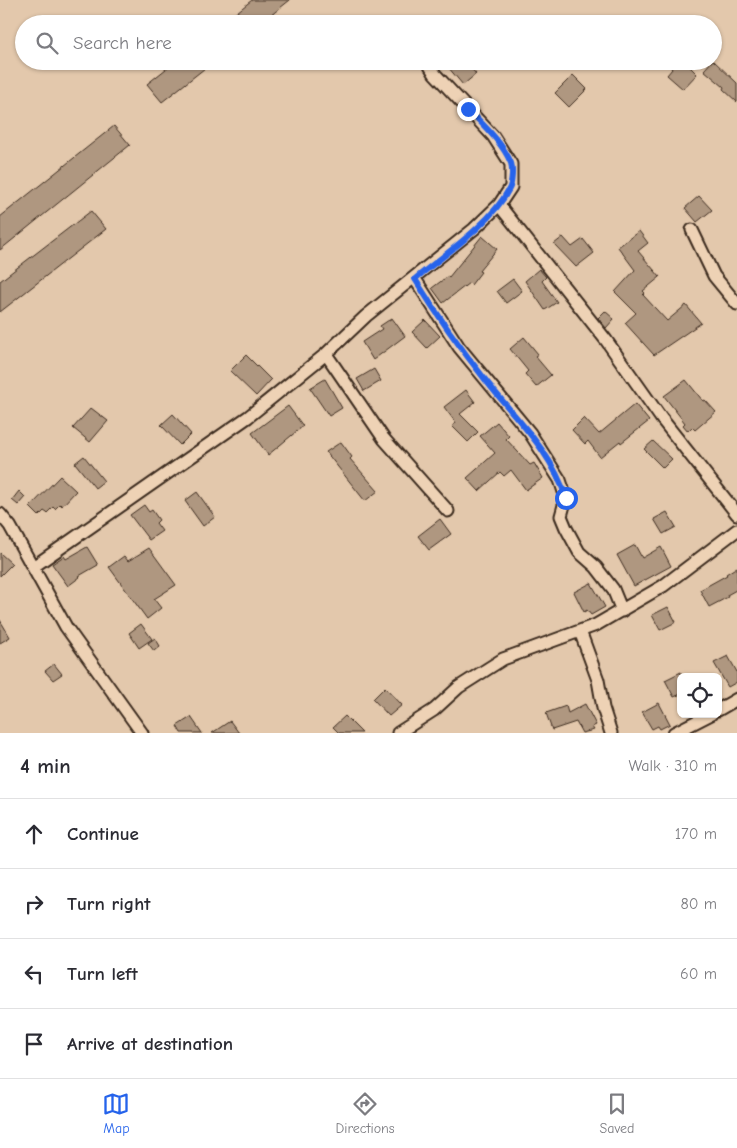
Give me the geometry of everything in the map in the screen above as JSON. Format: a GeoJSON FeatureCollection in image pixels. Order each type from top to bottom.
{"type":"FeatureCollection","features":[{"type":"Feature","properties":{"kind":"street"},"geometry":{"type":"LineString","coordinates":[[33,567],[248,417],[326,354],[366,316],[415,279],[499,205],[511,187],[511,164],[493,136],[433,70]]}},
{"type":"Feature","properties":{"kind":"street"},"geometry":{"type":"LineString","coordinates":[[499,205],[606,340],[661,418],[737,514]]}},
{"type":"Feature","properties":{"kind":"street"},"geometry":{"type":"LineString","coordinates":[[692,230],[714,276],[737,304]]}},
{"type":"Feature","properties":{"kind":"street"},"geometry":{"type":"LineString","coordinates":[[415,279],[460,347],[530,433],[560,480],[566,498],[561,516],[566,528],[579,552],[596,567],[614,589],[622,611]]}},
{"type":"Feature","properties":{"kind":"street"},"geometry":{"type":"LineString","coordinates":[[326,354],[384,439],[448,511]]}},
{"type":"Feature","properties":{"kind":"street"},"geometry":{"type":"LineString","coordinates":[[0,514],[10,526],[66,627],[142,733]]}},
{"type":"Feature","properties":{"kind":"street"},"geometry":{"type":"LineString","coordinates":[[398,733],[434,710],[459,687],[503,659],[580,632],[622,611],[663,586],[737,530]]}},
{"type":"Feature","properties":{"kind":"street"},"geometry":{"type":"LineString","coordinates":[[580,632],[598,680],[603,708],[611,733]]}},
{"type":"Feature","properties":{"kind":"street"},"geometry":{"type":"LineString","coordinates":[[722,708],[737,699]]}},
{"type":"Feature","properties":{"kind":"street"},"geometry":{"type":"LineString","coordinates":[[674,733],[703,718]]}},
{"type":"Feature","properties":{"kind":"building"},"geometry":{"type":"Polygon","coordinates":[[[252,0],[290,0],[271,15],[233,15],[252,0]]]}},
{"type":"Feature","properties":{"kind":"building"},"geometry":{"type":"Polygon","coordinates":[[[722,69],[737,83],[737,102],[723,89],[724,87],[704,70],[722,69]]]}},
{"type":"Feature","properties":{"kind":"building"},"geometry":{"type":"Polygon","coordinates":[[[165,70],[203,70],[162,102],[147,84],[165,70]]]}},
{"type":"Feature","properties":{"kind":"building"},"geometry":{"type":"Polygon","coordinates":[[[450,70],[473,70],[476,74],[463,85],[450,70]]]}},
{"type":"Feature","properties":{"kind":"building"},"geometry":{"type":"Polygon","coordinates":[[[671,70],[693,70],[697,74],[683,89],[667,75],[671,70]]]}},
{"type":"Feature","properties":{"kind":"building"},"geometry":{"type":"Polygon","coordinates":[[[573,75],[587,89],[569,107],[555,93],[573,75]]]}},
{"type":"Feature","properties":{"kind":"building"},"geometry":{"type":"Polygon","coordinates":[[[114,126],[130,145],[0,250],[0,217],[114,126]]]}},
{"type":"Feature","properties":{"kind":"building"},"geometry":{"type":"Polygon","coordinates":[[[699,196],[712,210],[697,222],[685,208],[699,196]]]}},
{"type":"Feature","properties":{"kind":"building"},"geometry":{"type":"Polygon","coordinates":[[[91,211],[106,229],[0,312],[0,281],[91,211]]]}},
{"type":"Feature","properties":{"kind":"building"},"geometry":{"type":"Polygon","coordinates":[[[639,231],[648,243],[638,251],[660,277],[643,291],[645,293],[643,295],[667,321],[686,305],[701,323],[654,355],[625,323],[636,313],[615,292],[635,270],[618,247],[639,231]]]}},
{"type":"Feature","properties":{"kind":"building"},"geometry":{"type":"Polygon","coordinates":[[[482,236],[497,249],[479,271],[481,272],[471,285],[469,283],[443,303],[432,288],[449,277],[482,236]]]}},
{"type":"Feature","properties":{"kind":"building"},"geometry":{"type":"Polygon","coordinates":[[[563,237],[572,247],[583,239],[594,253],[576,267],[554,244],[563,237]]]}},
{"type":"Feature","properties":{"kind":"building"},"geometry":{"type":"Polygon","coordinates":[[[539,269],[546,277],[542,281],[557,302],[545,310],[525,281],[539,269]]]}},
{"type":"Feature","properties":{"kind":"building"},"geometry":{"type":"Polygon","coordinates":[[[513,279],[522,291],[506,303],[497,291],[513,279]]]}},
{"type":"Feature","properties":{"kind":"building"},"geometry":{"type":"Polygon","coordinates":[[[605,311],[614,319],[606,328],[598,318],[605,311]]]}},
{"type":"Feature","properties":{"kind":"building"},"geometry":{"type":"Polygon","coordinates":[[[392,318],[405,336],[373,360],[362,342],[382,329],[380,326],[392,318]]]}},
{"type":"Feature","properties":{"kind":"building"},"geometry":{"type":"Polygon","coordinates":[[[425,320],[440,336],[427,348],[412,332],[425,320]]]}},
{"type":"Feature","properties":{"kind":"building"},"geometry":{"type":"Polygon","coordinates":[[[524,337],[538,354],[535,356],[551,375],[536,387],[525,374],[528,371],[510,349],[524,337]]]}},
{"type":"Feature","properties":{"kind":"building"},"geometry":{"type":"Polygon","coordinates":[[[246,355],[271,380],[256,396],[230,371],[246,355]]]}},
{"type":"Feature","properties":{"kind":"building"},"geometry":{"type":"Polygon","coordinates":[[[374,369],[381,381],[364,391],[357,379],[374,369]]]}},
{"type":"Feature","properties":{"kind":"building"},"geometry":{"type":"Polygon","coordinates":[[[325,379],[342,408],[329,416],[310,388],[325,379]]]}},
{"type":"Feature","properties":{"kind":"building"},"geometry":{"type":"Polygon","coordinates":[[[686,380],[703,401],[705,400],[716,412],[695,430],[692,427],[688,431],[683,425],[685,423],[664,396],[686,380]]]}},
{"type":"Feature","properties":{"kind":"building"},"geometry":{"type":"Polygon","coordinates":[[[466,390],[475,402],[460,414],[478,432],[468,442],[452,426],[456,423],[444,407],[466,390]]]}},
{"type":"Feature","properties":{"kind":"building"},"geometry":{"type":"Polygon","coordinates":[[[635,404],[649,421],[600,457],[588,441],[585,444],[572,430],[584,418],[599,434],[635,404]]]}},
{"type":"Feature","properties":{"kind":"building"},"geometry":{"type":"Polygon","coordinates":[[[288,406],[303,426],[268,455],[252,433],[288,406]]]}},
{"type":"Feature","properties":{"kind":"building"},"geometry":{"type":"Polygon","coordinates":[[[91,408],[108,421],[90,442],[73,428],[91,408]]]}},
{"type":"Feature","properties":{"kind":"building"},"geometry":{"type":"Polygon","coordinates":[[[173,414],[191,434],[180,445],[161,425],[173,414]]]}},
{"type":"Feature","properties":{"kind":"building"},"geometry":{"type":"Polygon","coordinates":[[[497,422],[509,436],[506,439],[530,465],[534,463],[543,478],[526,490],[511,470],[504,476],[500,472],[479,491],[467,478],[495,453],[480,436],[497,422]]]}},
{"type":"Feature","properties":{"kind":"building"},"geometry":{"type":"Polygon","coordinates":[[[653,441],[672,459],[663,468],[644,449],[653,441]]]}},
{"type":"Feature","properties":{"kind":"building"},"geometry":{"type":"Polygon","coordinates":[[[341,442],[352,457],[350,459],[378,491],[365,501],[326,452],[341,442]]]}},
{"type":"Feature","properties":{"kind":"building"},"geometry":{"type":"Polygon","coordinates":[[[84,456],[104,481],[95,488],[75,463],[84,456]]]}},
{"type":"Feature","properties":{"kind":"building"},"geometry":{"type":"Polygon","coordinates":[[[60,476],[76,491],[62,506],[60,504],[55,509],[53,507],[47,513],[44,511],[39,516],[30,507],[60,476]]]}},
{"type":"Feature","properties":{"kind":"building"},"geometry":{"type":"Polygon","coordinates":[[[19,491],[25,497],[18,505],[12,500],[19,491]]]}},
{"type":"Feature","properties":{"kind":"building"},"geometry":{"type":"Polygon","coordinates":[[[197,492],[215,517],[203,526],[185,501],[197,492]]]}},
{"type":"Feature","properties":{"kind":"building"},"geometry":{"type":"Polygon","coordinates":[[[144,505],[149,512],[152,510],[159,520],[156,523],[162,531],[149,540],[130,515],[144,505]]]}},
{"type":"Feature","properties":{"kind":"building"},"geometry":{"type":"Polygon","coordinates":[[[667,512],[676,527],[663,534],[654,519],[667,512]]]}},
{"type":"Feature","properties":{"kind":"building"},"geometry":{"type":"Polygon","coordinates":[[[440,519],[451,534],[429,550],[418,536],[440,519]]]}},
{"type":"Feature","properties":{"kind":"building"},"geometry":{"type":"Polygon","coordinates":[[[635,545],[642,558],[661,547],[671,566],[634,586],[617,555],[635,545]]]}},
{"type":"Feature","properties":{"kind":"building"},"geometry":{"type":"Polygon","coordinates":[[[87,547],[98,565],[79,576],[68,586],[52,564],[64,556],[66,559],[87,547]]]}},
{"type":"Feature","properties":{"kind":"building"},"geometry":{"type":"Polygon","coordinates":[[[149,548],[176,585],[154,599],[161,608],[147,619],[109,567],[124,556],[128,561],[149,548]]]}},
{"type":"Feature","properties":{"kind":"building"},"geometry":{"type":"Polygon","coordinates":[[[0,553],[12,564],[0,576],[0,553]]]}},
{"type":"Feature","properties":{"kind":"building"},"geometry":{"type":"Polygon","coordinates":[[[737,567],[737,591],[709,607],[700,590],[727,575],[737,567]]]}},
{"type":"Feature","properties":{"kind":"building"},"geometry":{"type":"Polygon","coordinates":[[[591,583],[605,607],[591,615],[587,610],[584,612],[574,592],[591,583]]]}},
{"type":"Feature","properties":{"kind":"building"},"geometry":{"type":"Polygon","coordinates":[[[668,607],[676,622],[660,630],[652,615],[668,607]]]}},
{"type":"Feature","properties":{"kind":"building"},"geometry":{"type":"Polygon","coordinates":[[[0,620],[10,637],[0,643],[0,620]]]}},
{"type":"Feature","properties":{"kind":"building"},"geometry":{"type":"Polygon","coordinates":[[[141,624],[152,639],[139,648],[129,633],[141,624]]]}},
{"type":"Feature","properties":{"kind":"building"},"geometry":{"type":"Polygon","coordinates":[[[155,638],[160,646],[154,651],[148,643],[155,638]]]}},
{"type":"Feature","properties":{"kind":"building"},"geometry":{"type":"Polygon","coordinates":[[[728,656],[737,672],[737,682],[728,687],[722,673],[720,673],[714,663],[728,656]]]}},
{"type":"Feature","properties":{"kind":"building"},"geometry":{"type":"Polygon","coordinates":[[[54,664],[62,674],[53,680],[45,671],[54,664]]]}},
{"type":"Feature","properties":{"kind":"building"},"geometry":{"type":"Polygon","coordinates":[[[677,674],[677,696],[674,697],[665,680],[677,674]]]}},
{"type":"Feature","properties":{"kind":"building"},"geometry":{"type":"Polygon","coordinates":[[[385,687],[402,705],[389,716],[373,699],[385,687]]]}},
{"type":"Feature","properties":{"kind":"building"},"geometry":{"type":"Polygon","coordinates":[[[659,703],[670,724],[660,729],[658,726],[652,729],[642,712],[659,703]]]}},
{"type":"Feature","properties":{"kind":"building"},"geometry":{"type":"Polygon","coordinates":[[[585,704],[596,725],[592,727],[594,730],[582,733],[576,722],[552,730],[546,713],[566,706],[568,713],[585,704]]]}},
{"type":"Feature","properties":{"kind":"building"},"geometry":{"type":"Polygon","coordinates":[[[345,716],[362,733],[339,733],[333,727],[345,716]]]}},
{"type":"Feature","properties":{"kind":"building"},"geometry":{"type":"Polygon","coordinates":[[[191,717],[202,733],[181,733],[177,726],[191,717]]]}},
{"type":"Feature","properties":{"kind":"building"},"geometry":{"type":"Polygon","coordinates":[[[230,721],[239,733],[212,733],[230,721]]]}},
{"type":"Feature","properties":{"kind":"route"},"geometry":{"type":"LineString","coordinates":[[468,109],[493,136],[511,164],[511,187],[499,205],[474,229],[415,279],[460,347],[530,433],[560,480],[566,498]]}}]}
